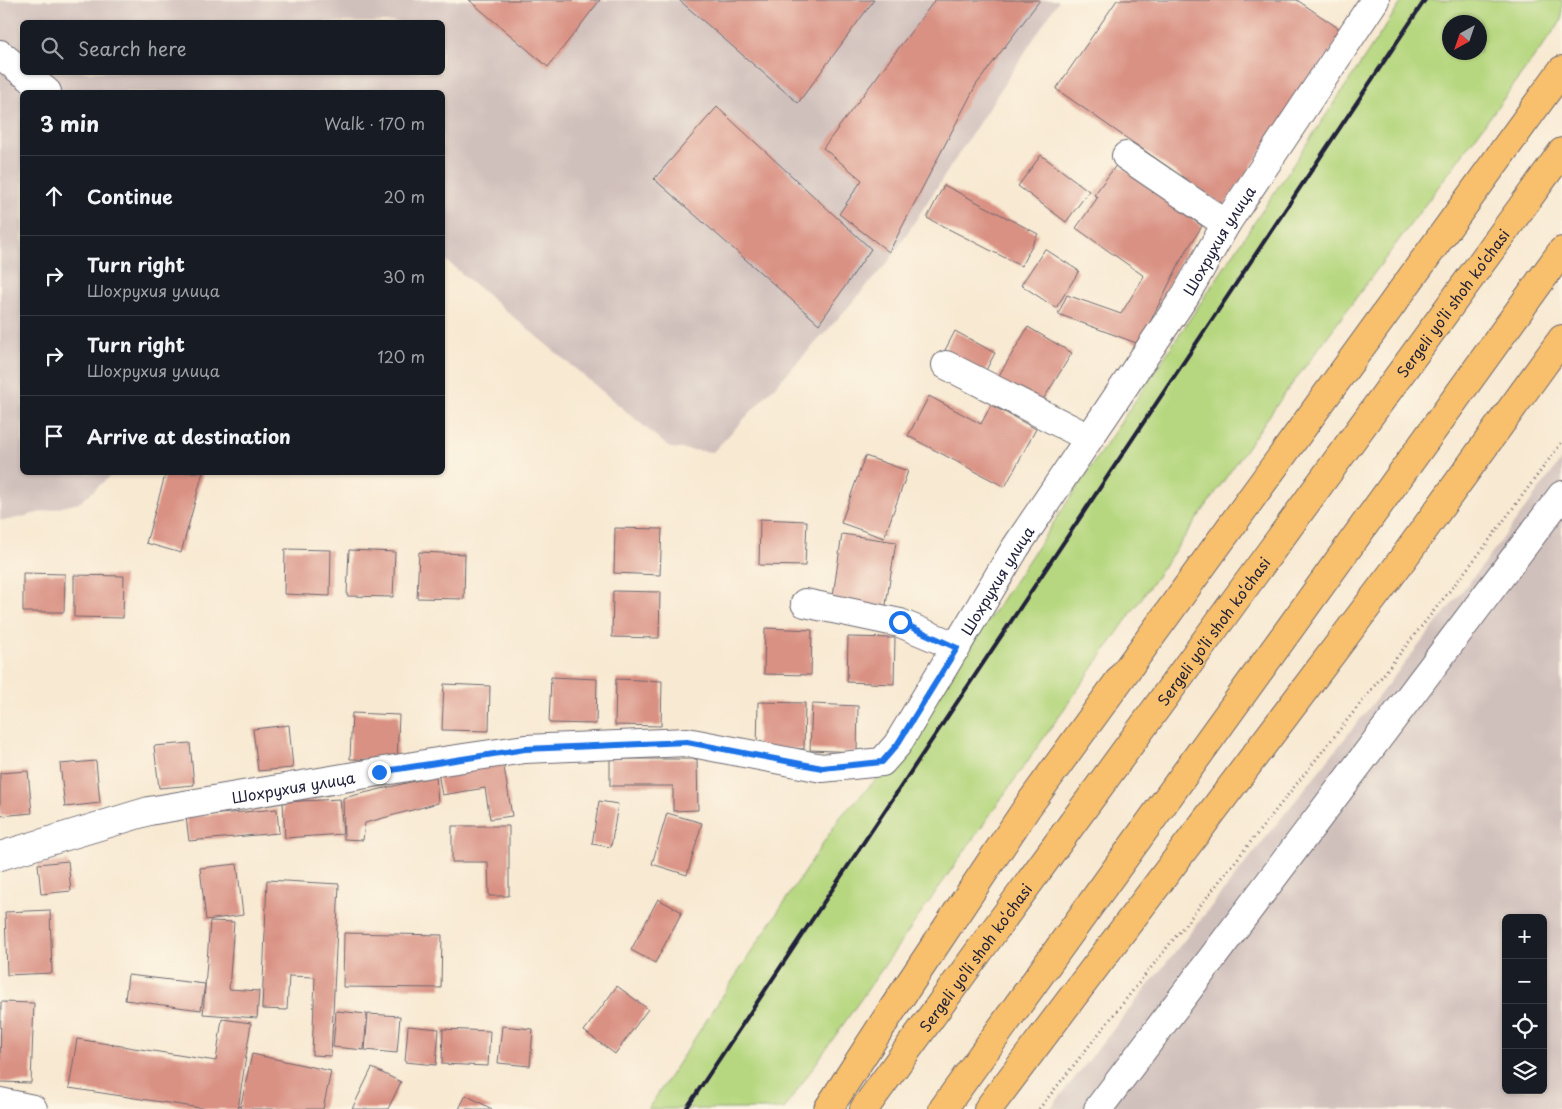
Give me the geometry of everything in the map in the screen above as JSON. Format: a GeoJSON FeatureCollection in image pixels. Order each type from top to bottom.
{"type":"FeatureCollection","features":[{"type":"Feature","properties":{"kind":"main road"},"geometry":{"type":"LineString","coordinates":[[828,1109],[1028,806],[1562,70]]}},
{"type":"Feature","properties":{"kind":"main road","name":"Sergeli yo‘li shoh ko‘chasi"},"geometry":{"type":"LineString","coordinates":[[864,1109],[1562,152]]}},
{"type":"Feature","properties":{"kind":"main road"},"geometry":{"type":"LineString","coordinates":[[943,1109],[1562,251]]}},
{"type":"Feature","properties":{"kind":"main road"},"geometry":{"type":"LineString","coordinates":[[988,1109],[1394,572],[1562,339]]}},
{"type":"Feature","properties":{"kind":"street","name":"Шохрухия улица"},"geometry":{"type":"LineString","coordinates":[[0,856],[149,812],[443,761],[525,749],[687,742],[822,768],[882,762],[897,745],[1016,547],[1185,296],[1226,224],[1375,0]]}},
{"type":"Feature","properties":{"kind":"street"},"geometry":{"type":"LineString","coordinates":[[0,54],[20,70]]}},
{"type":"Feature","properties":{"kind":"street"},"geometry":{"type":"LineString","coordinates":[[27,75],[45,90]]}},
{"type":"Feature","properties":{"kind":"street"},"geometry":{"type":"LineString","coordinates":[[1126,156],[1226,224]]}},
{"type":"Feature","properties":{"kind":"street"},"geometry":{"type":"LineString","coordinates":[[946,366],[1089,438]]}},
{"type":"Feature","properties":{"kind":"street"},"geometry":{"type":"LineString","coordinates":[[1098,1109],[1562,495]]}},
{"type":"Feature","properties":{"kind":"street"},"geometry":{"type":"LineString","coordinates":[[805,603],[900,622],[957,648]]}},
{"type":"Feature","properties":{"kind":"street"},"geometry":{"type":"LineString","coordinates":[[0,1102],[33,1109]]}},
{"type":"Feature","properties":{"kind":"path"},"geometry":{"type":"LineString","coordinates":[[1039,1109],[1482,550],[1562,442]]}},
{"type":"Feature","properties":{"kind":"shaded area"},"geometry":{"type":"Polygon","coordinates":[[[0,0],[1059,0],[889,261],[825,333],[713,452],[670,448],[445,260],[445,90],[20,90],[20,475],[112,475],[79,503],[9,520],[0,520],[0,0]]]}},
{"type":"Feature","properties":{"kind":"shaded area"},"geometry":{"type":"Polygon","coordinates":[[[1562,459],[1562,1109],[1050,1109],[1482,566],[1562,459]]]}},
{"type":"Feature","properties":{"kind":"green space"},"geometry":{"type":"Polygon","coordinates":[[[1403,0],[1562,0],[1562,20],[1281,399],[784,1109],[648,1109],[841,816],[895,760],[1403,0]]]}},
{"type":"Feature","properties":{"kind":"building"},"geometry":{"type":"Polygon","coordinates":[[[469,0],[600,0],[548,67],[469,0]]]}},
{"type":"Feature","properties":{"kind":"building"},"geometry":{"type":"Polygon","coordinates":[[[679,0],[874,0],[798,103],[679,0]]]}},
{"type":"Feature","properties":{"kind":"building"},"geometry":{"type":"Polygon","coordinates":[[[935,0],[1040,0],[976,85],[889,252],[839,214],[862,180],[823,148],[935,0]]]}},
{"type":"Feature","properties":{"kind":"building"},"geometry":{"type":"Polygon","coordinates":[[[1117,0],[1297,0],[1344,32],[1224,206],[1056,89],[1117,0]]]}},
{"type":"Feature","properties":{"kind":"building"},"geometry":{"type":"Polygon","coordinates":[[[717,107],[871,249],[819,324],[654,179],[717,107]]]}},
{"type":"Feature","properties":{"kind":"building"},"geometry":{"type":"Polygon","coordinates":[[[1041,155],[1089,191],[1066,222],[1018,186],[1041,155]]]}},
{"type":"Feature","properties":{"kind":"building"},"geometry":{"type":"Polygon","coordinates":[[[1117,164],[1202,226],[1182,258],[1139,344],[1058,314],[1067,295],[1121,314],[1144,276],[1076,228],[1098,197],[1094,195],[1117,164]]]}},
{"type":"Feature","properties":{"kind":"building"},"geometry":{"type":"Polygon","coordinates":[[[944,185],[1038,234],[1021,266],[927,218],[944,185]]]}},
{"type":"Feature","properties":{"kind":"building"},"geometry":{"type":"Polygon","coordinates":[[[1045,249],[1079,271],[1056,308],[1021,285],[1045,249]]]}},
{"type":"Feature","properties":{"kind":"building"},"geometry":{"type":"Polygon","coordinates":[[[1028,327],[1072,353],[1038,408],[995,382],[1028,327]]]}},
{"type":"Feature","properties":{"kind":"building"},"geometry":{"type":"Polygon","coordinates":[[[955,331],[995,353],[983,376],[943,354],[955,331]]]}},
{"type":"Feature","properties":{"kind":"building"},"geometry":{"type":"Polygon","coordinates":[[[929,396],[981,424],[991,405],[1036,429],[1005,487],[908,436],[929,396]]]}},
{"type":"Feature","properties":{"kind":"building"},"geometry":{"type":"Polygon","coordinates":[[[865,456],[908,471],[884,538],[841,523],[865,456]]]}},
{"type":"Feature","properties":{"kind":"building"},"geometry":{"type":"Polygon","coordinates":[[[165,475],[202,475],[181,553],[146,543],[165,475]]]}},
{"type":"Feature","properties":{"kind":"building"},"geometry":{"type":"Polygon","coordinates":[[[760,519],[807,521],[805,566],[759,565],[760,519]]]}},
{"type":"Feature","properties":{"kind":"building"},"geometry":{"type":"Polygon","coordinates":[[[615,528],[662,529],[660,575],[614,573],[615,528]]]}},
{"type":"Feature","properties":{"kind":"building"},"geometry":{"type":"Polygon","coordinates":[[[842,534],[896,542],[885,611],[832,603],[842,534]]]}},
{"type":"Feature","properties":{"kind":"building"},"geometry":{"type":"Polygon","coordinates":[[[285,549],[331,550],[330,596],[284,594],[285,549]]]}},
{"type":"Feature","properties":{"kind":"building"},"geometry":{"type":"Polygon","coordinates":[[[349,550],[395,552],[393,597],[347,596],[349,550]]]}},
{"type":"Feature","properties":{"kind":"building"},"geometry":{"type":"Polygon","coordinates":[[[419,552],[465,554],[464,599],[417,598],[419,552]]]}},
{"type":"Feature","properties":{"kind":"building"},"geometry":{"type":"Polygon","coordinates":[[[23,573],[65,574],[64,612],[23,612],[23,573]]]}},
{"type":"Feature","properties":{"kind":"building"},"geometry":{"type":"Polygon","coordinates":[[[74,575],[124,576],[123,618],[74,617],[74,575]]]}},
{"type":"Feature","properties":{"kind":"building"},"geometry":{"type":"Polygon","coordinates":[[[613,591],[660,592],[659,638],[612,637],[613,591]]]}},
{"type":"Feature","properties":{"kind":"building"},"geometry":{"type":"Polygon","coordinates":[[[765,628],[812,630],[811,675],[764,674],[765,628]]]}},
{"type":"Feature","properties":{"kind":"building"},"geometry":{"type":"Polygon","coordinates":[[[848,637],[895,638],[894,684],[847,682],[848,637]]]}},
{"type":"Feature","properties":{"kind":"building"},"geometry":{"type":"Polygon","coordinates":[[[551,677],[597,679],[596,724],[549,723],[551,677]]]}},
{"type":"Feature","properties":{"kind":"building"},"geometry":{"type":"Polygon","coordinates":[[[616,679],[662,681],[661,726],[615,725],[616,679]]]}},
{"type":"Feature","properties":{"kind":"building"},"geometry":{"type":"Polygon","coordinates":[[[444,684],[490,686],[489,731],[442,730],[444,684]]]}},
{"type":"Feature","properties":{"kind":"building"},"geometry":{"type":"Polygon","coordinates":[[[758,702],[805,703],[804,749],[757,748],[758,702]]]}},
{"type":"Feature","properties":{"kind":"building"},"geometry":{"type":"Polygon","coordinates":[[[812,704],[858,706],[857,752],[810,750],[812,704]]]}},
{"type":"Feature","properties":{"kind":"building"},"geometry":{"type":"Polygon","coordinates":[[[352,713],[399,715],[397,760],[350,759],[352,713]]]}},
{"type":"Feature","properties":{"kind":"building"},"geometry":{"type":"Polygon","coordinates":[[[289,725],[293,768],[258,771],[253,729],[289,725]]]}},
{"type":"Feature","properties":{"kind":"building"},"geometry":{"type":"Polygon","coordinates":[[[190,743],[194,785],[159,788],[154,746],[190,743]]]}},
{"type":"Feature","properties":{"kind":"building"},"geometry":{"type":"Polygon","coordinates":[[[610,759],[697,759],[698,810],[673,811],[673,786],[610,786],[610,759]]]}},
{"type":"Feature","properties":{"kind":"building"},"geometry":{"type":"Polygon","coordinates":[[[96,761],[100,803],[65,807],[60,764],[96,761]]]}},
{"type":"Feature","properties":{"kind":"building"},"geometry":{"type":"Polygon","coordinates":[[[503,761],[512,816],[490,819],[485,788],[442,795],[438,772],[503,761]]]}},
{"type":"Feature","properties":{"kind":"building"},"geometry":{"type":"Polygon","coordinates":[[[28,771],[32,813],[0,816],[0,773],[28,771]]]}},
{"type":"Feature","properties":{"kind":"building"},"geometry":{"type":"Polygon","coordinates":[[[436,776],[438,803],[365,823],[363,840],[344,839],[343,798],[436,776]]]}},
{"type":"Feature","properties":{"kind":"building"},"geometry":{"type":"Polygon","coordinates":[[[340,799],[343,834],[285,838],[283,802],[340,799]]]}},
{"type":"Feature","properties":{"kind":"building"},"geometry":{"type":"Polygon","coordinates":[[[599,801],[618,804],[611,847],[592,844],[599,801]]]}},
{"type":"Feature","properties":{"kind":"building"},"geometry":{"type":"Polygon","coordinates":[[[277,809],[279,833],[189,841],[186,817],[277,809]]]}},
{"type":"Feature","properties":{"kind":"building"},"geometry":{"type":"Polygon","coordinates":[[[667,813],[702,823],[687,875],[652,864],[667,813]]]}},
{"type":"Feature","properties":{"kind":"building"},"geometry":{"type":"Polygon","coordinates":[[[452,826],[509,826],[509,896],[489,896],[488,862],[452,862],[452,826]]]}},
{"type":"Feature","properties":{"kind":"building"},"geometry":{"type":"Polygon","coordinates":[[[68,861],[71,891],[41,894],[38,864],[68,861]]]}},
{"type":"Feature","properties":{"kind":"building"},"geometry":{"type":"Polygon","coordinates":[[[237,864],[243,915],[206,920],[200,868],[237,864]]]}},
{"type":"Feature","properties":{"kind":"building"},"geometry":{"type":"Polygon","coordinates":[[[267,880],[339,884],[331,1056],[312,1055],[315,977],[289,976],[287,1010],[262,1009],[267,880]]]}},
{"type":"Feature","properties":{"kind":"building"},"geometry":{"type":"Polygon","coordinates":[[[658,899],[682,912],[655,963],[631,950],[658,899]]]}},
{"type":"Feature","properties":{"kind":"building"},"geometry":{"type":"Polygon","coordinates":[[[50,910],[52,973],[7,975],[5,912],[50,910]]]}},
{"type":"Feature","properties":{"kind":"building"},"geometry":{"type":"Polygon","coordinates":[[[210,921],[234,922],[229,989],[259,991],[257,1018],[203,1014],[210,921]]]}},
{"type":"Feature","properties":{"kind":"building"},"geometry":{"type":"Polygon","coordinates":[[[344,933],[442,935],[441,988],[343,987],[344,933]]]}},
{"type":"Feature","properties":{"kind":"building"},"geometry":{"type":"Polygon","coordinates":[[[128,975],[205,984],[201,1010],[125,1000],[128,975]]]}},
{"type":"Feature","properties":{"kind":"building"},"geometry":{"type":"Polygon","coordinates":[[[617,986],[648,1009],[615,1054],[584,1031],[617,986]]]}},
{"type":"Feature","properties":{"kind":"building"},"geometry":{"type":"Polygon","coordinates":[[[1,1002],[34,1003],[31,1083],[0,1082],[1,1002]]]}},
{"type":"Feature","properties":{"kind":"building"},"geometry":{"type":"Polygon","coordinates":[[[336,1011],[367,1014],[364,1050],[333,1047],[336,1011]]]}},
{"type":"Feature","properties":{"kind":"building"},"geometry":{"type":"Polygon","coordinates":[[[368,1014],[400,1016],[397,1053],[365,1050],[368,1014]]]}},
{"type":"Feature","properties":{"kind":"building"},"geometry":{"type":"Polygon","coordinates":[[[222,1019],[251,1023],[238,1109],[207,1109],[69,1088],[77,1039],[216,1061],[222,1019]]]}},
{"type":"Feature","properties":{"kind":"building"},"geometry":{"type":"Polygon","coordinates":[[[408,1026],[439,1029],[436,1065],[405,1062],[408,1026]]]}},
{"type":"Feature","properties":{"kind":"building"},"geometry":{"type":"Polygon","coordinates":[[[502,1026],[533,1029],[530,1066],[498,1063],[502,1026]]]}},
{"type":"Feature","properties":{"kind":"building"},"geometry":{"type":"Polygon","coordinates":[[[443,1029],[490,1031],[488,1066],[442,1064],[443,1029]]]}},
{"type":"Feature","properties":{"kind":"building"},"geometry":{"type":"Polygon","coordinates":[[[252,1054],[331,1071],[323,1109],[240,1109],[252,1054]]]}},
{"type":"Feature","properties":{"kind":"building"},"geometry":{"type":"Polygon","coordinates":[[[372,1068],[401,1082],[388,1109],[352,1109],[372,1068]]]}},
{"type":"Feature","properties":{"kind":"building"},"geometry":{"type":"Polygon","coordinates":[[[466,1095],[492,1109],[459,1109],[466,1095]]]}},
{"type":"Feature","properties":{"kind":"railway"},"geometry":{"type":"LineString","coordinates":[[686,1109],[1425,0]]}},
{"type":"Feature","properties":{"kind":"route"},"geometry":{"type":"LineString","coordinates":[[379,772],[525,749],[687,742],[822,768],[882,762],[897,745],[957,648],[900,622]]}}]}
